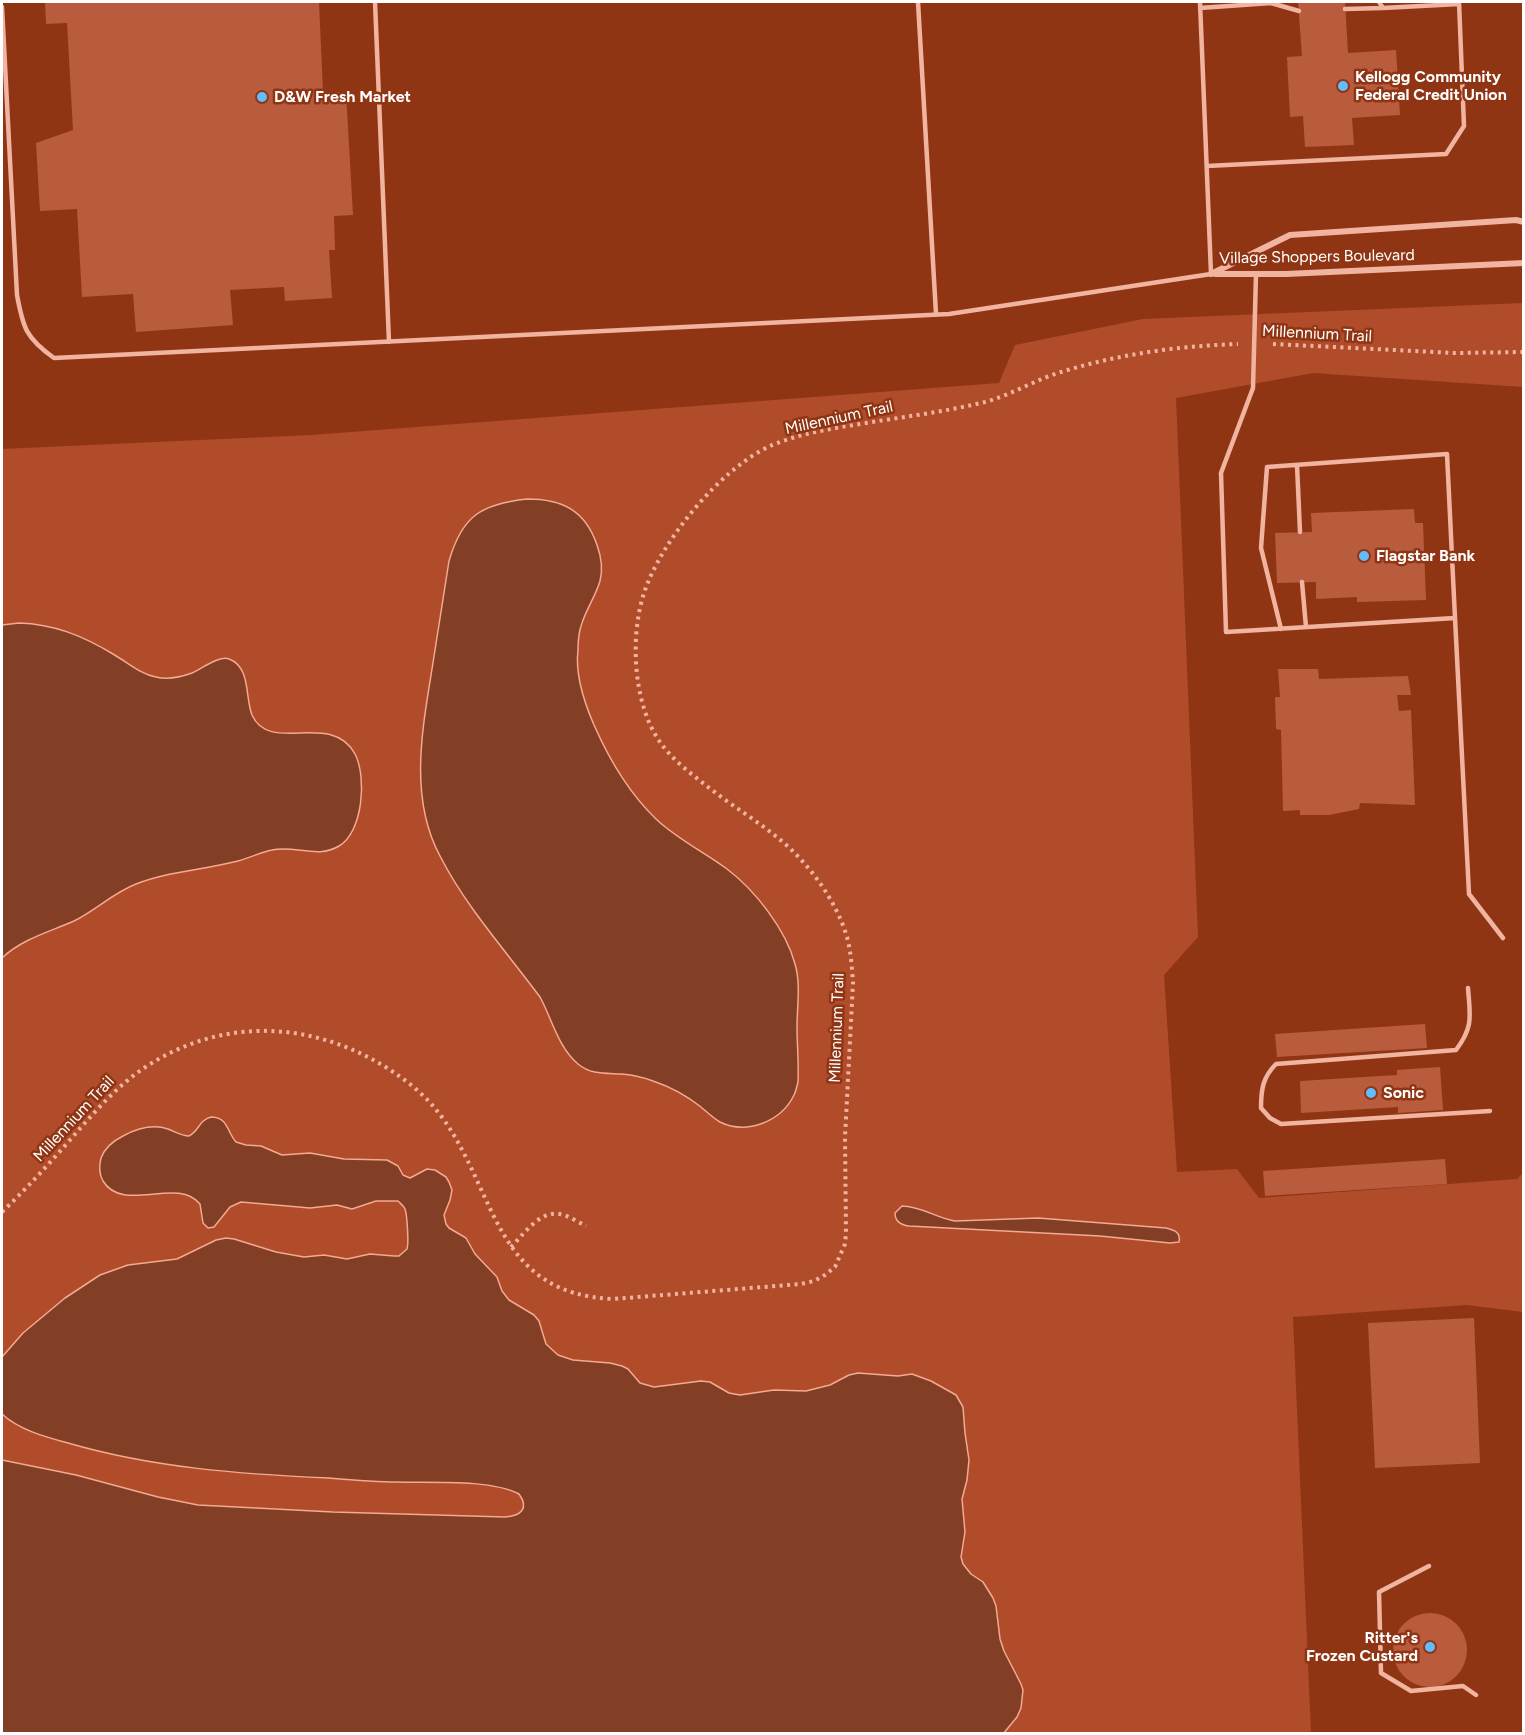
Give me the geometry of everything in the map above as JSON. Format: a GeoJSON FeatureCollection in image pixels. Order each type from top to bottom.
{"type":"FeatureCollection","features":[{"type":"Feature","properties":{"kind":"street","name":"Village Shoppers Boulevard"},"geometry":{"type":"LineString","coordinates":[[1211,274],[1290,235],[1516,220],[1524,222]]}},
{"type":"Feature","properties":{"kind":"street","name":"Village Shoppers Boulevard"},"geometry":{"type":"LineString","coordinates":[[1211,274],[1343,272],[1524,263]]}},
{"type":"Feature","properties":{"kind":"lane"},"geometry":{"type":"LineString","coordinates":[[375,2],[389,342]]}},
{"type":"Feature","properties":{"kind":"lane"},"geometry":{"type":"LineString","coordinates":[[918,2],[936,314]]}},
{"type":"Feature","properties":{"kind":"lane"},"geometry":{"type":"LineString","coordinates":[[2,7],[17,295],[22,323],[37,346],[54,358],[936,314],[987,309],[1211,274],[1200,5],[1272,2],[1299,11]]}},
{"type":"Feature","properties":{"kind":"lane"},"geometry":{"type":"LineString","coordinates":[[1378,2],[1383,8]]}},
{"type":"Feature","properties":{"kind":"lane"},"geometry":{"type":"LineString","coordinates":[[1207,166],[1446,154],[1464,126],[1459,3],[1345,9]]}},
{"type":"Feature","properties":{"kind":"lane"},"geometry":{"type":"LineString","coordinates":[[1256,274],[1253,388],[1221,473],[1226,632],[1455,618]]}},
{"type":"Feature","properties":{"kind":"lane"},"geometry":{"type":"LineString","coordinates":[[1281,629],[1261,548],[1267,467],[1447,454],[1469,894],[1503,938]]}},
{"type":"Feature","properties":{"kind":"lane"},"geometry":{"type":"LineString","coordinates":[[1297,465],[1300,532]]}},
{"type":"Feature","properties":{"kind":"lane"},"geometry":{"type":"LineString","coordinates":[[1302,582],[1306,627]]}},
{"type":"Feature","properties":{"kind":"lane"},"geometry":{"type":"LineString","coordinates":[[1468,987],[1471,1020],[1466,1037],[1456,1050],[1276,1064],[1267,1073],[1261,1090],[1261,1108],[1270,1118],[1281,1124],[1490,1112]]}},
{"type":"Feature","properties":{"kind":"lane"},"geometry":{"type":"LineString","coordinates":[[1429,1566],[1379,1592],[1380,1673],[1411,1691],[1464,1686],[1476,1695]]}},
{"type":"Feature","properties":{"kind":"path","name":"Millennium Trail"},"geometry":{"type":"LineString","coordinates":[[2,1212],[105,1101],[158,1059],[216,1037],[255,1030],[275,1030],[308,1035],[362,1054],[400,1076],[417,1089],[431,1103],[456,1139],[477,1178],[496,1222],[511,1247],[541,1277],[564,1289],[588,1297],[613,1299],[801,1284],[825,1275],[835,1267],[841,1255],[846,1233],[845,1137],[853,983],[851,959],[846,936],[834,908],[818,882],[799,858],[779,839],[725,801],[676,761],[658,740],[647,716],[639,689],[636,655],[638,621],[644,593],[657,563],[677,532],[703,499],[734,470],[768,447],[801,435],[844,426],[948,410],[989,401],[1058,373],[1106,359],[1198,346],[1255,344],[1455,353],[1524,352]]}},
{"type":"Feature","properties":{"kind":"path"},"geometry":{"type":"LineString","coordinates":[[511,1247],[537,1221],[552,1214],[565,1216],[586,1226]]}},
{"type":"Feature","properties":{"kind":"shaded area"},"geometry":{"type":"Polygon","coordinates":[[[1523,303],[1523,387],[1313,373],[1176,398],[1198,937],[1164,975],[1177,1172],[1237,1169],[1259,1198],[1517,1179],[1523,1173],[1523,1312],[1467,1305],[1293,1317],[1311,1733],[2,1733],[2,449],[311,435],[999,383],[1015,345],[1143,319],[1523,303]]]}},
{"type":"Feature","properties":{"kind":"shaded area"},"geometry":{"type":"Polygon","coordinates":[[[527,499],[551,501],[571,509],[586,523],[598,549],[601,576],[580,629],[577,659],[581,688],[587,707],[613,763],[628,787],[656,819],[727,869],[748,888],[777,925],[791,951],[798,979],[798,1082],[795,1093],[788,1104],[772,1119],[762,1124],[730,1126],[720,1122],[696,1103],[660,1083],[622,1074],[593,1072],[578,1064],[560,1041],[540,997],[450,875],[430,834],[421,788],[422,740],[449,561],[460,533],[476,515],[497,504],[527,499]]]}},
{"type":"Feature","properties":{"kind":"shaded area"},"geometry":{"type":"Polygon","coordinates":[[[19,623],[44,626],[79,637],[139,671],[161,678],[174,678],[188,674],[225,658],[236,663],[244,676],[252,715],[261,726],[272,732],[331,735],[344,741],[355,754],[359,764],[362,790],[358,817],[347,839],[331,850],[315,852],[272,850],[238,861],[174,873],[136,884],[74,921],[27,941],[2,958],[2,625],[19,623]]]}},
{"type":"Feature","properties":{"kind":"shaded area"},"geometry":{"type":"Polygon","coordinates":[[[211,1117],[224,1122],[236,1142],[261,1146],[282,1155],[310,1153],[344,1159],[387,1160],[398,1166],[403,1175],[410,1178],[427,1169],[435,1170],[446,1177],[452,1190],[444,1215],[446,1224],[466,1238],[475,1254],[497,1277],[502,1291],[509,1300],[534,1315],[539,1321],[546,1344],[558,1355],[573,1360],[622,1366],[628,1369],[640,1383],[654,1387],[701,1381],[710,1382],[729,1393],[740,1395],[774,1390],[806,1391],[830,1385],[858,1373],[898,1376],[912,1374],[931,1381],[956,1395],[963,1407],[969,1460],[962,1499],[965,1532],[961,1557],[963,1564],[971,1574],[983,1582],[996,1606],[1000,1639],[1023,1690],[1021,1708],[1017,1717],[1003,1734],[2,1733],[2,1460],[76,1475],[198,1505],[505,1517],[522,1511],[524,1504],[519,1494],[493,1486],[442,1482],[380,1482],[263,1474],[165,1464],[100,1452],[25,1429],[2,1414],[2,1357],[23,1333],[65,1298],[100,1275],[128,1265],[177,1259],[216,1240],[226,1238],[304,1257],[324,1255],[347,1259],[370,1254],[399,1256],[407,1249],[406,1212],[398,1201],[376,1201],[352,1209],[337,1205],[310,1208],[241,1202],[230,1207],[214,1227],[208,1228],[203,1223],[200,1204],[190,1196],[178,1193],[123,1195],[112,1190],[103,1181],[100,1170],[101,1158],[107,1148],[119,1138],[139,1129],[151,1127],[168,1129],[189,1136],[207,1118],[211,1117]]]}},
{"type":"Feature","properties":{"kind":"shaded area"},"geometry":{"type":"Polygon","coordinates":[[[902,1206],[916,1208],[955,1221],[1038,1218],[1166,1228],[1178,1234],[1179,1242],[909,1226],[901,1224],[896,1219],[895,1213],[902,1206]]]}},
{"type":"Feature","properties":{"kind":"building"},"geometry":{"type":"Polygon","coordinates":[[[45,2],[319,2],[323,93],[346,92],[353,215],[334,216],[335,250],[329,250],[332,298],[285,301],[284,287],[230,290],[233,325],[136,332],[133,294],[82,297],[77,209],[40,211],[36,143],[73,130],[67,23],[46,24],[45,2]]]}},
{"type":"Feature","properties":{"kind":"building","name":"Kellogg Community Federal Credit Union"},"geometry":{"type":"Polygon","coordinates":[[[1298,2],[1345,2],[1348,53],[1396,50],[1400,115],[1352,118],[1354,145],[1305,147],[1303,116],[1290,117],[1287,57],[1302,56],[1298,2]]]}},
{"type":"Feature","properties":{"kind":"building"},"geometry":{"type":"Polygon","coordinates":[[[1414,509],[1415,523],[1423,523],[1426,600],[1357,602],[1357,597],[1316,599],[1316,582],[1277,583],[1275,533],[1312,532],[1311,513],[1414,509]]]}},
{"type":"Feature","properties":{"kind":"building"},"geometry":{"type":"Polygon","coordinates":[[[1278,669],[1318,669],[1319,679],[1408,676],[1411,695],[1397,695],[1399,711],[1411,710],[1415,805],[1360,803],[1359,809],[1329,815],[1300,815],[1300,810],[1283,811],[1281,730],[1276,729],[1275,697],[1280,697],[1278,669]]]}},
{"type":"Feature","properties":{"kind":"building"},"geometry":{"type":"Polygon","coordinates":[[[1425,1024],[1427,1048],[1277,1057],[1275,1034],[1425,1024]]]}},
{"type":"Feature","properties":{"kind":"building","name":"Sonic"},"geometry":{"type":"Polygon","coordinates":[[[1440,1067],[1443,1110],[1398,1113],[1398,1107],[1301,1113],[1300,1081],[1397,1075],[1397,1070],[1440,1067]]]}},
{"type":"Feature","properties":{"kind":"building"},"geometry":{"type":"Polygon","coordinates":[[[1445,1159],[1447,1184],[1265,1196],[1263,1171],[1445,1159]]]}},
{"type":"Feature","properties":{"kind":"building"},"geometry":{"type":"Polygon","coordinates":[[[1474,1318],[1480,1463],[1375,1468],[1368,1323],[1474,1318]]]}},
{"type":"Feature","properties":{"kind":"building","name":"Ritter's Frozen Custard"},"geometry":{"type":"Polygon","coordinates":[[[1430,1613],[1451,1619],[1461,1629],[1467,1650],[1461,1671],[1451,1681],[1430,1687],[1409,1681],[1399,1671],[1393,1650],[1399,1629],[1409,1619],[1430,1613]]]}},
{"type":"Feature","properties":{"kind":"place","name":"Kellogg Community Federal Credit Union"},"geometry":{"type":"Point","coordinates":[1343,86]}},
{"type":"Feature","properties":{"kind":"place","name":"D&W Fresh Market"},"geometry":{"type":"Point","coordinates":[262,97]}},
{"type":"Feature","properties":{"kind":"place","name":"Flagstar Bank"},"geometry":{"type":"Point","coordinates":[1364,556]}},
{"type":"Feature","properties":{"kind":"place","name":"Sonic"},"geometry":{"type":"Point","coordinates":[1371,1093]}},
{"type":"Feature","properties":{"kind":"place","name":"Ritter's Frozen Custard"},"geometry":{"type":"Point","coordinates":[1430,1647]}}]}
